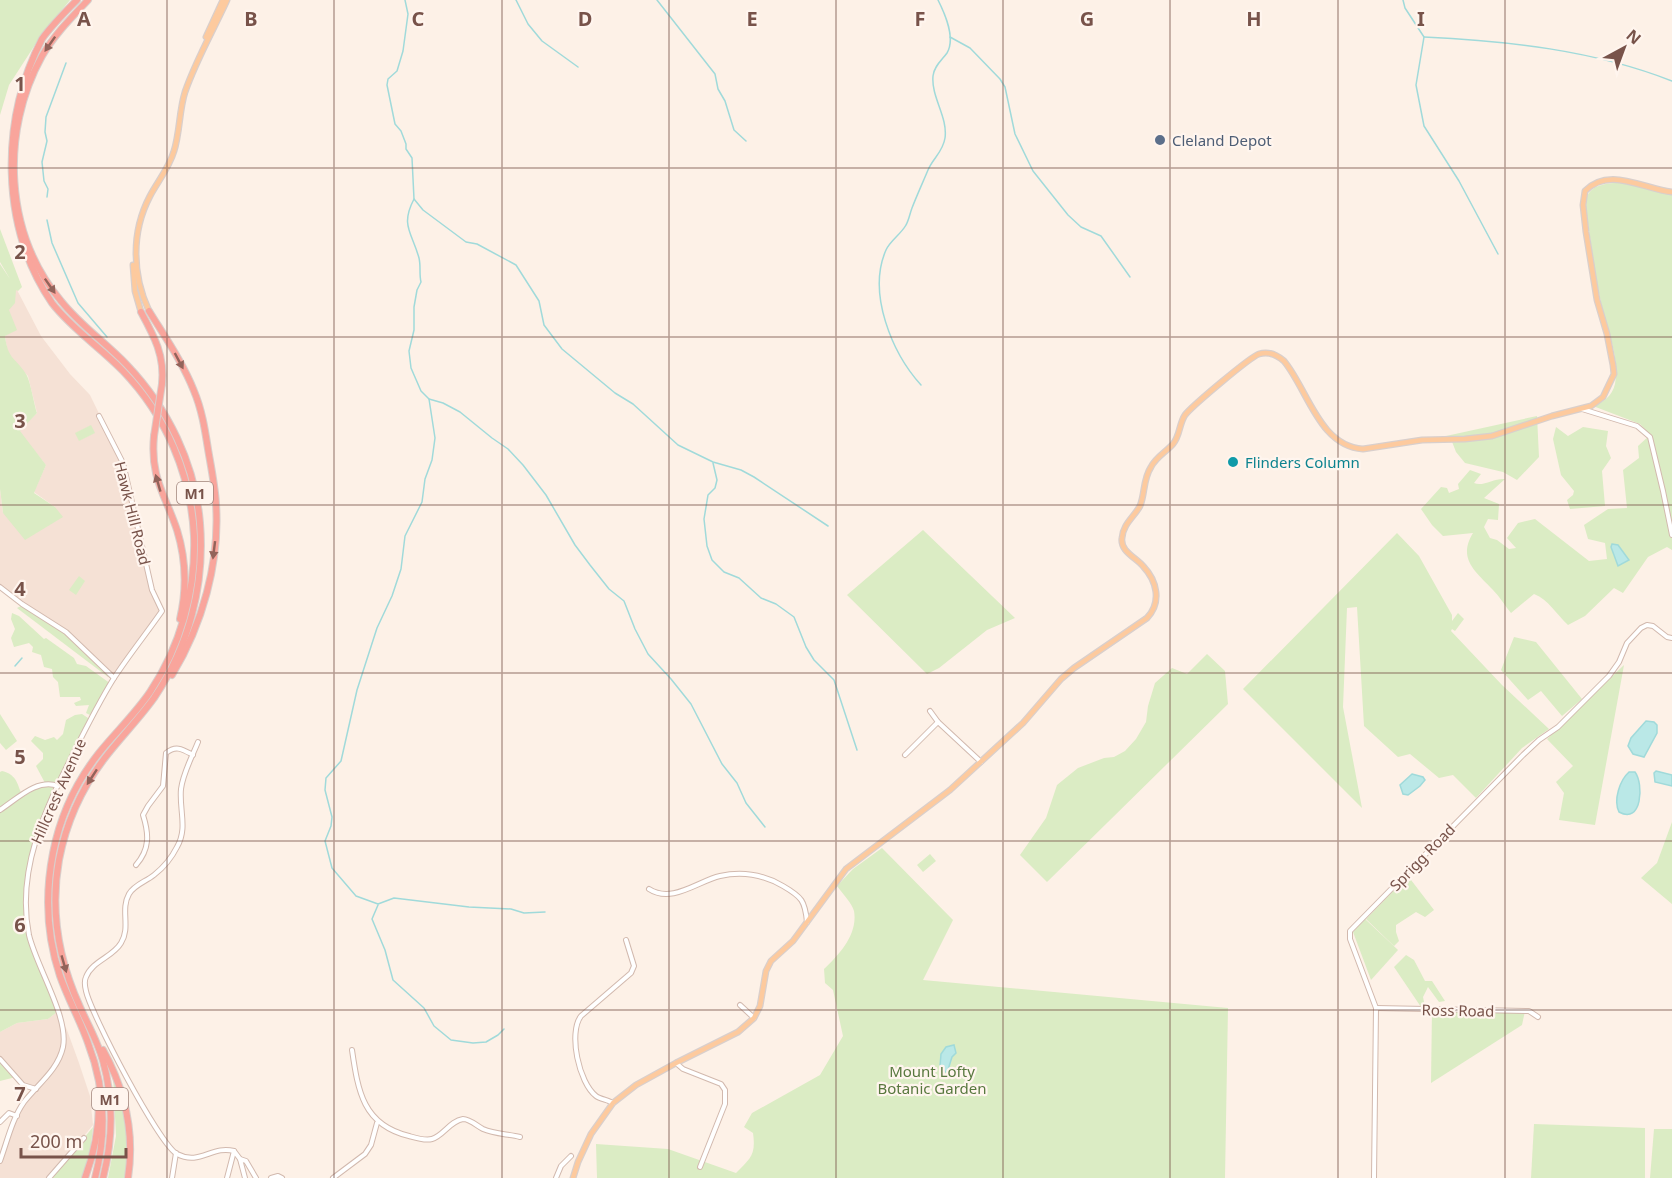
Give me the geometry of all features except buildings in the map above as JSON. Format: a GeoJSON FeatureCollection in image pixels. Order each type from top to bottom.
{"type":"FeatureCollection","features":[{"type":"Feature","properties":{"kind":"highway"},"geometry":{"type":"LineString","coordinates":[[8,119],[19,83],[35,51],[54,24],[77,0]]}},
{"type":"Feature","properties":{"kind":"highway","name":"M1"},"geometry":{"type":"LineString","coordinates":[[88,0],[51,42],[37,63],[26,89],[12,142],[14,200],[31,254],[49,286],[73,315],[140,379],[162,409],[191,476],[199,512],[201,537],[197,597],[180,651],[153,700],[105,758],[84,789],[69,822],[56,878],[56,915],[61,952],[72,989],[102,1058],[110,1094],[112,1125],[103,1178]]}},
{"type":"Feature","properties":{"kind":"highway","name":"M1"},"geometry":{"type":"LineString","coordinates":[[8,209],[22,254],[40,287],[62,315],[109,357],[134,384],[157,415],[180,464],[189,499],[194,555],[186,610],[167,662],[149,693],[99,753],[78,784],[63,817],[53,853],[48,909],[54,958],[66,993],[89,1044],[99,1080],[104,1117],[95,1178]]}},
{"type":"Feature","properties":{"kind":"highway"},"geometry":{"type":"LineString","coordinates":[[105,758],[156,702],[183,656],[205,597],[216,533],[216,496],[200,409],[177,357],[149,311]]}},
{"type":"Feature","properties":{"kind":"highway","name":"M1"},"geometry":{"type":"LineString","coordinates":[[141,312],[159,346],[163,366],[154,436],[154,468],[161,494],[181,546],[185,583],[182,609],[167,662]]}},
{"type":"Feature","properties":{"kind":"highway","name":"M1"},"geometry":{"type":"LineString","coordinates":[[88,1023],[106,1056],[124,1100],[131,1142],[128,1178]]}},
{"type":"Feature","properties":{"kind":"highway"},"geometry":{"type":"LineString","coordinates":[[85,1178],[92,1158],[99,1117],[99,1097],[89,1044]]}},
{"type":"Feature","properties":{"kind":"main road"},"geometry":{"type":"LineString","coordinates":[[149,311],[140,289],[136,267],[136,245],[142,215],[148,199],[171,159],[185,92],[225,0]]}},
{"type":"Feature","properties":{"kind":"main road"},"geometry":{"type":"LineString","coordinates":[[141,312],[135,291],[133,255],[141,212],[171,153],[183,92],[225,0]]}},
{"type":"Feature","properties":{"kind":"main road"},"geometry":{"type":"LineString","coordinates":[[573,1178],[575,1168],[591,1134],[613,1102],[636,1085],[738,1032],[754,1018],[760,1006],[768,967],[793,941],[852,862],[945,794],[1023,723],[1060,679],[1147,618],[1154,610],[1157,599],[1152,580],[1142,565],[1124,548],[1122,543],[1124,530],[1141,504],[1147,474],[1151,466],[1175,441],[1184,417],[1190,409],[1251,357],[1266,353],[1278,356],[1284,361],[1328,431],[1340,442],[1353,448],[1363,449],[1422,440],[1482,438],[1592,406],[1603,397],[1614,374],[1607,334],[1597,300],[1586,232],[1583,205],[1585,191],[1597,183],[1619,179],[1672,192]]}},
{"type":"Feature","properties":{"kind":"street"},"geometry":{"type":"LineString","coordinates":[[1582,409],[1637,426],[1650,437],[1672,536]]}},
{"type":"Feature","properties":{"kind":"street","name":"Hawk Hill Road"},"geometry":{"type":"LineString","coordinates":[[99,416],[123,463],[149,582],[162,611]]}},
{"type":"Feature","properties":{"kind":"street"},"geometry":{"type":"LineString","coordinates":[[0,587],[66,632],[114,678]]}},
{"type":"Feature","properties":{"kind":"street","name":"Hillcrest Avenue"},"geometry":{"type":"LineString","coordinates":[[0,1161],[23,1103],[51,1072],[60,1058],[63,1041],[57,1012],[30,936],[26,885],[32,850],[58,786],[114,678],[162,611]]}},
{"type":"Feature","properties":{"kind":"street","name":"Sprigg Road"},"geometry":{"type":"LineString","coordinates":[[1374,1178],[1376,1008],[1350,939],[1350,931],[1523,754],[1558,728],[1609,676],[1634,634],[1647,625],[1653,626],[1672,638]]}},
{"type":"Feature","properties":{"kind":"street"},"geometry":{"type":"LineString","coordinates":[[930,711],[938,722],[981,762]]}},
{"type":"Feature","properties":{"kind":"street"},"geometry":{"type":"LineString","coordinates":[[905,755],[938,722]]}},
{"type":"Feature","properties":{"kind":"street"},"geometry":{"type":"LineString","coordinates":[[198,742],[182,786],[184,826],[177,848],[163,867],[131,891],[124,909],[126,934],[121,944],[90,970],[85,979],[85,989],[136,1094],[166,1142],[177,1154],[188,1158],[197,1158],[222,1149],[234,1151],[240,1159],[244,1178]]}},
{"type":"Feature","properties":{"kind":"street"},"geometry":{"type":"LineString","coordinates":[[136,865],[145,852],[149,839],[143,815],[147,806],[164,786],[166,753],[172,748],[179,747],[193,754]]}},
{"type":"Feature","properties":{"kind":"street"},"geometry":{"type":"LineString","coordinates":[[0,810],[39,785],[49,783],[58,786]]}},
{"type":"Feature","properties":{"kind":"street"},"geometry":{"type":"LineString","coordinates":[[649,889],[655,893],[666,894],[700,885],[718,877],[753,875],[772,880],[796,894],[804,902],[807,922]]}},
{"type":"Feature","properties":{"kind":"street"},"geometry":{"type":"LineString","coordinates":[[613,1102],[596,1095],[590,1089],[575,1052],[575,1037],[581,1016],[631,973],[634,966],[626,940]]}},
{"type":"Feature","properties":{"kind":"street"},"geometry":{"type":"LineString","coordinates":[[740,1005],[754,1018]]}},
{"type":"Feature","properties":{"kind":"street","name":"Ross Road"},"geometry":{"type":"LineString","coordinates":[[1376,1008],[1529,1011],[1538,1017]]}},
{"type":"Feature","properties":{"kind":"street"},"geometry":{"type":"LineString","coordinates":[[352,1050],[356,1076],[365,1103],[377,1122],[400,1134],[426,1140],[434,1139],[460,1119],[466,1119],[488,1131],[520,1137]]}},
{"type":"Feature","properties":{"kind":"street"},"geometry":{"type":"LineString","coordinates":[[0,1059],[23,1084],[36,1089]]}},
{"type":"Feature","properties":{"kind":"street"},"geometry":{"type":"LineString","coordinates":[[676,1063],[683,1069],[721,1084],[725,1090],[725,1104],[700,1167]]}},
{"type":"Feature","properties":{"kind":"street"},"geometry":{"type":"LineString","coordinates":[[0,1122],[9,1113],[17,1116]]}},
{"type":"Feature","properties":{"kind":"street"},"geometry":{"type":"LineString","coordinates":[[333,1178],[366,1154],[371,1145],[377,1122]]}},
{"type":"Feature","properties":{"kind":"street"},"geometry":{"type":"LineString","coordinates":[[49,1178],[84,1138]]}},
{"type":"Feature","properties":{"kind":"street"},"geometry":{"type":"LineString","coordinates":[[227,1178],[234,1151]]}},
{"type":"Feature","properties":{"kind":"street"},"geometry":{"type":"LineString","coordinates":[[172,1178],[177,1154]]}},
{"type":"Feature","properties":{"kind":"street"},"geometry":{"type":"LineString","coordinates":[[556,1178],[561,1166],[571,1156]]}},
{"type":"Feature","properties":{"kind":"street"},"geometry":{"type":"LineString","coordinates":[[240,1159],[246,1161],[256,1178]]}},
{"type":"Feature","properties":{"kind":"street"},"geometry":{"type":"LineString","coordinates":[[272,1178],[282,1178]]}},
{"type":"Feature","properties":{"kind":"shaded area"},"geometry":{"type":"Polygon","coordinates":[[[16,288],[41,336],[70,374],[90,395],[123,463],[145,565],[162,611],[114,678],[0,587],[0,489],[3,513],[55,507],[34,492],[46,465],[19,431],[37,413],[28,376],[11,359],[7,349],[5,336],[11,332],[9,310],[16,288]]]}},
{"type":"Feature","properties":{"kind":"shaded area"},"geometry":{"type":"Polygon","coordinates":[[[57,1012],[67,1030],[90,1096],[93,1125],[49,1178],[0,1178],[0,1161],[17,1116],[23,1103],[35,1089],[23,1085],[3,1062],[0,1062],[0,1032],[17,1023],[48,1019],[57,1012]]]}},
{"type":"Feature","properties":{"kind":"green space"},"geometry":{"type":"Polygon","coordinates":[[[0,0],[70,0],[42,34],[9,85],[0,115],[0,0]]]}},
{"type":"Feature","properties":{"kind":"green space"},"geometry":{"type":"Polygon","coordinates":[[[1619,182],[1672,195],[1672,550],[1667,547],[1648,557],[1623,593],[1614,588],[1585,616],[1568,625],[1548,604],[1534,594],[1511,613],[1475,571],[1468,558],[1467,550],[1473,533],[1443,536],[1421,509],[1441,487],[1447,488],[1449,493],[1459,489],[1458,484],[1470,470],[1481,474],[1474,483],[1477,484],[1505,479],[1484,498],[1499,504],[1498,520],[1488,519],[1484,527],[1490,538],[1509,549],[1516,548],[1507,538],[1518,523],[1535,519],[1589,561],[1607,559],[1605,543],[1588,539],[1584,525],[1608,509],[1627,508],[1623,470],[1639,458],[1638,446],[1650,435],[1640,424],[1593,406],[1612,392],[1615,384],[1616,364],[1601,303],[1585,202],[1593,189],[1619,182]]]}},
{"type":"Feature","properties":{"kind":"green space"},"geometry":{"type":"Polygon","coordinates":[[[0,229],[22,287],[16,290],[15,303],[9,310],[17,330],[5,336],[6,344],[10,354],[27,377],[37,413],[20,431],[46,465],[34,493],[55,507],[63,517],[25,540],[3,513],[0,489],[0,264],[10,279],[0,262],[0,229]]]}},
{"type":"Feature","properties":{"kind":"green space"},"geometry":{"type":"Polygon","coordinates":[[[1537,416],[1539,457],[1517,480],[1503,472],[1465,463],[1456,452],[1451,439],[1446,436],[1537,416]]]}},
{"type":"Feature","properties":{"kind":"green space"},"geometry":{"type":"Polygon","coordinates":[[[91,425],[95,433],[79,441],[75,433],[91,425]]]}},
{"type":"Feature","properties":{"kind":"green space"},"geometry":{"type":"Polygon","coordinates":[[[1556,427],[1568,436],[1583,427],[1608,431],[1606,446],[1611,458],[1602,471],[1605,506],[1570,509],[1567,500],[1574,491],[1561,475],[1553,439],[1556,427]]]}},
{"type":"Feature","properties":{"kind":"green space"},"geometry":{"type":"Polygon","coordinates":[[[923,530],[1015,618],[987,630],[939,668],[927,674],[847,595],[923,530]]]}},
{"type":"Feature","properties":{"kind":"green space"},"geometry":{"type":"Polygon","coordinates":[[[1397,533],[1419,556],[1452,615],[1452,621],[1458,613],[1464,619],[1455,631],[1452,629],[1451,631],[1502,685],[1549,729],[1522,748],[1476,798],[1453,775],[1439,778],[1410,754],[1398,757],[1364,726],[1357,607],[1347,608],[1343,707],[1362,808],[1243,689],[1397,533]]]}},
{"type":"Feature","properties":{"kind":"green space"},"geometry":{"type":"Polygon","coordinates":[[[79,576],[85,581],[76,595],[69,590],[79,576]]]}},
{"type":"Feature","properties":{"kind":"green space"},"geometry":{"type":"Polygon","coordinates":[[[23,605],[66,632],[110,674],[108,677],[17,608],[23,605]]]}},
{"type":"Feature","properties":{"kind":"green space"},"geometry":{"type":"Polygon","coordinates":[[[12,613],[19,616],[44,639],[46,638],[74,658],[77,664],[86,666],[111,684],[98,707],[96,706],[90,715],[86,713],[89,705],[76,706],[74,703],[81,700],[80,697],[60,697],[58,682],[53,677],[52,669],[44,667],[41,655],[32,652],[33,647],[29,643],[14,647],[11,638],[15,629],[11,619],[12,613]]]}},
{"type":"Feature","properties":{"kind":"green space"},"geometry":{"type":"Polygon","coordinates":[[[1514,637],[1536,642],[1582,699],[1562,716],[1541,691],[1528,700],[1501,670],[1514,637]]]}},
{"type":"Feature","properties":{"kind":"green space"},"geometry":{"type":"Polygon","coordinates":[[[1207,654],[1225,671],[1228,704],[1047,882],[1020,855],[1046,818],[1057,785],[1078,768],[1104,758],[1114,757],[1125,751],[1136,739],[1146,722],[1155,683],[1172,668],[1187,674],[1207,654]]]}},
{"type":"Feature","properties":{"kind":"green space"},"geometry":{"type":"Polygon","coordinates":[[[1624,665],[1595,825],[1559,820],[1564,793],[1556,782],[1573,766],[1547,739],[1624,665]]]}},
{"type":"Feature","properties":{"kind":"green space"},"geometry":{"type":"Polygon","coordinates":[[[0,714],[17,741],[6,750],[0,743],[0,714]]]}},
{"type":"Feature","properties":{"kind":"green space"},"geometry":{"type":"Polygon","coordinates":[[[82,714],[91,720],[42,823],[28,878],[26,906],[29,935],[57,1012],[48,1019],[17,1023],[0,1032],[0,772],[7,773],[14,778],[23,797],[45,783],[36,766],[43,759],[43,753],[31,741],[35,736],[45,740],[54,737],[57,740],[63,734],[66,720],[82,714]]]}},
{"type":"Feature","properties":{"kind":"green space"},"geometry":{"type":"Polygon","coordinates":[[[1672,822],[1672,904],[1641,878],[1657,863],[1672,822]]]}},
{"type":"Feature","properties":{"kind":"green space","name":"Mount Lofty Botanic Garden"},"geometry":{"type":"Polygon","coordinates":[[[882,848],[953,920],[923,980],[1228,1008],[1225,1178],[597,1178],[596,1144],[668,1149],[736,1173],[745,1164],[753,1151],[753,1133],[744,1127],[752,1113],[820,1075],[843,1036],[833,990],[825,983],[824,969],[842,950],[850,936],[855,919],[853,908],[837,886],[853,869],[882,848]]]}},
{"type":"Feature","properties":{"kind":"green space"},"geometry":{"type":"Polygon","coordinates":[[[930,854],[936,861],[923,872],[917,865],[930,854]]]}},
{"type":"Feature","properties":{"kind":"green space"},"geometry":{"type":"Polygon","coordinates":[[[1408,876],[1434,910],[1425,917],[1416,912],[1396,925],[1399,941],[1394,946],[1366,919],[1408,876]]]}},
{"type":"Feature","properties":{"kind":"green space"},"geometry":{"type":"Polygon","coordinates":[[[1365,919],[1398,950],[1371,980],[1353,932],[1365,919]]]}},
{"type":"Feature","properties":{"kind":"green space"},"geometry":{"type":"Polygon","coordinates":[[[1406,955],[1414,960],[1425,981],[1432,981],[1445,1001],[1439,1002],[1428,987],[1423,997],[1425,1007],[1421,1007],[1394,967],[1406,955]]]}},
{"type":"Feature","properties":{"kind":"green space"},"geometry":{"type":"Polygon","coordinates":[[[1432,1009],[1525,1011],[1522,1025],[1431,1083],[1432,1009]]]}},
{"type":"Feature","properties":{"kind":"green space"},"geometry":{"type":"Polygon","coordinates":[[[0,1062],[3,1062],[16,1077],[0,1081],[0,1062]]]}},
{"type":"Feature","properties":{"kind":"green space"},"geometry":{"type":"Polygon","coordinates":[[[113,1076],[126,1116],[128,1155],[126,1178],[108,1178],[116,1136],[113,1076]]]}},
{"type":"Feature","properties":{"kind":"green space"},"geometry":{"type":"Polygon","coordinates":[[[1534,1124],[1645,1128],[1645,1178],[1531,1178],[1534,1124]]]}},
{"type":"Feature","properties":{"kind":"green space"},"geometry":{"type":"Polygon","coordinates":[[[93,1127],[90,1153],[82,1178],[51,1178],[93,1127]]]}},
{"type":"Feature","properties":{"kind":"green space"},"geometry":{"type":"Polygon","coordinates":[[[1654,1129],[1672,1129],[1672,1178],[1650,1178],[1654,1129]]]}},
{"type":"Feature","properties":{"kind":"water"},"geometry":{"type":"Polygon","coordinates":[[[1612,544],[1618,545],[1629,560],[1618,566],[1612,544]]]}},
{"type":"Feature","properties":{"kind":"water"},"geometry":{"type":"Polygon","coordinates":[[[1646,721],[1657,725],[1657,733],[1644,757],[1633,754],[1628,746],[1631,738],[1646,721]]]}},
{"type":"Feature","properties":{"kind":"water"},"geometry":{"type":"Polygon","coordinates":[[[1656,771],[1672,775],[1672,786],[1655,782],[1654,773],[1656,771]]]}},
{"type":"Feature","properties":{"kind":"water"},"geometry":{"type":"Polygon","coordinates":[[[1629,772],[1635,772],[1640,785],[1640,793],[1637,808],[1627,815],[1619,812],[1617,796],[1620,785],[1629,772]]]}},
{"type":"Feature","properties":{"kind":"water"},"geometry":{"type":"Polygon","coordinates":[[[1412,774],[1423,777],[1425,780],[1408,795],[1403,794],[1400,785],[1412,774]]]}},
{"type":"Feature","properties":{"kind":"water"},"geometry":{"type":"Polygon","coordinates":[[[954,1045],[956,1053],[952,1057],[947,1073],[940,1066],[941,1054],[946,1047],[954,1045]]]}},
{"type":"Feature","properties":{"kind":"waterway"},"geometry":{"type":"LineString","coordinates":[[405,0],[408,14],[403,51],[397,71],[388,79],[387,85],[395,124],[401,131],[406,149],[412,158],[414,199],[423,210],[466,242],[477,244],[516,265],[539,301],[544,325],[562,349],[615,393],[633,404],[678,445],[713,462],[741,470],[754,477],[828,526]]}},
{"type":"Feature","properties":{"kind":"waterway"},"geometry":{"type":"LineString","coordinates":[[516,0],[528,24],[542,41],[578,67]]}},
{"type":"Feature","properties":{"kind":"waterway"},"geometry":{"type":"LineString","coordinates":[[657,0],[715,74],[718,89],[725,101],[734,130],[746,141]]}},
{"type":"Feature","properties":{"kind":"waterway"},"geometry":{"type":"LineString","coordinates":[[921,385],[910,372],[892,340],[881,303],[879,285],[886,250],[907,223],[928,170],[945,138],[944,122],[934,92],[933,76],[947,53],[950,33],[938,0]]}},
{"type":"Feature","properties":{"kind":"waterway"},"geometry":{"type":"LineString","coordinates":[[1403,0],[1405,8],[1424,37],[1416,85],[1424,126],[1459,181],[1498,254]]}},
{"type":"Feature","properties":{"kind":"waterway"},"geometry":{"type":"LineString","coordinates":[[950,37],[970,48],[1000,79],[1005,87],[1015,134],[1033,171],[1068,215],[1081,227],[1101,236],[1130,277]]}},
{"type":"Feature","properties":{"kind":"waterway"},"geometry":{"type":"LineString","coordinates":[[1424,37],[1487,41],[1550,49],[1612,62],[1672,81]]}},
{"type":"Feature","properties":{"kind":"waterway"},"geometry":{"type":"LineString","coordinates":[[47,197],[48,189],[44,181],[42,162],[47,141],[46,117],[66,63]]}},
{"type":"Feature","properties":{"kind":"waterway"},"geometry":{"type":"LineString","coordinates":[[414,199],[408,223],[419,258],[421,282],[414,307],[414,330],[409,351],[411,368],[421,391],[429,399],[460,412],[508,449],[523,465],[546,495],[575,545],[609,589],[624,601],[648,654],[691,704],[722,764],[737,783],[746,803],[765,827]]}},
{"type":"Feature","properties":{"kind":"waterway"},"geometry":{"type":"LineString","coordinates":[[47,220],[52,243],[78,303],[107,337]]}},
{"type":"Feature","properties":{"kind":"waterway"},"geometry":{"type":"LineString","coordinates":[[429,399],[435,438],[432,460],[425,479],[422,502],[405,536],[401,569],[392,596],[377,628],[357,690],[341,761],[326,778],[325,790],[332,817],[325,841],[332,868],[356,896],[378,904],[394,898],[469,907],[511,909],[524,913],[545,912]]}},
{"type":"Feature","properties":{"kind":"waterway"},"geometry":{"type":"LineString","coordinates":[[713,463],[717,480],[715,488],[708,495],[704,519],[707,546],[712,560],[724,572],[739,578],[761,598],[776,604],[794,617],[814,660],[834,680],[857,750]]}},
{"type":"Feature","properties":{"kind":"waterway"},"geometry":{"type":"LineString","coordinates":[[15,666],[22,658]]}},
{"type":"Feature","properties":{"kind":"waterway"},"geometry":{"type":"LineString","coordinates":[[378,905],[372,919],[385,950],[393,980],[424,1008],[434,1026],[451,1040],[473,1043],[486,1042],[504,1029]]}},
{"type":"Feature","properties":{"kind":"place","name":"Cleland Depot"},"geometry":{"type":"Point","coordinates":[1160,140]}},
{"type":"Feature","properties":{"kind":"place","name":"Flinders Column"},"geometry":{"type":"Point","coordinates":[1233,462]}}]}
